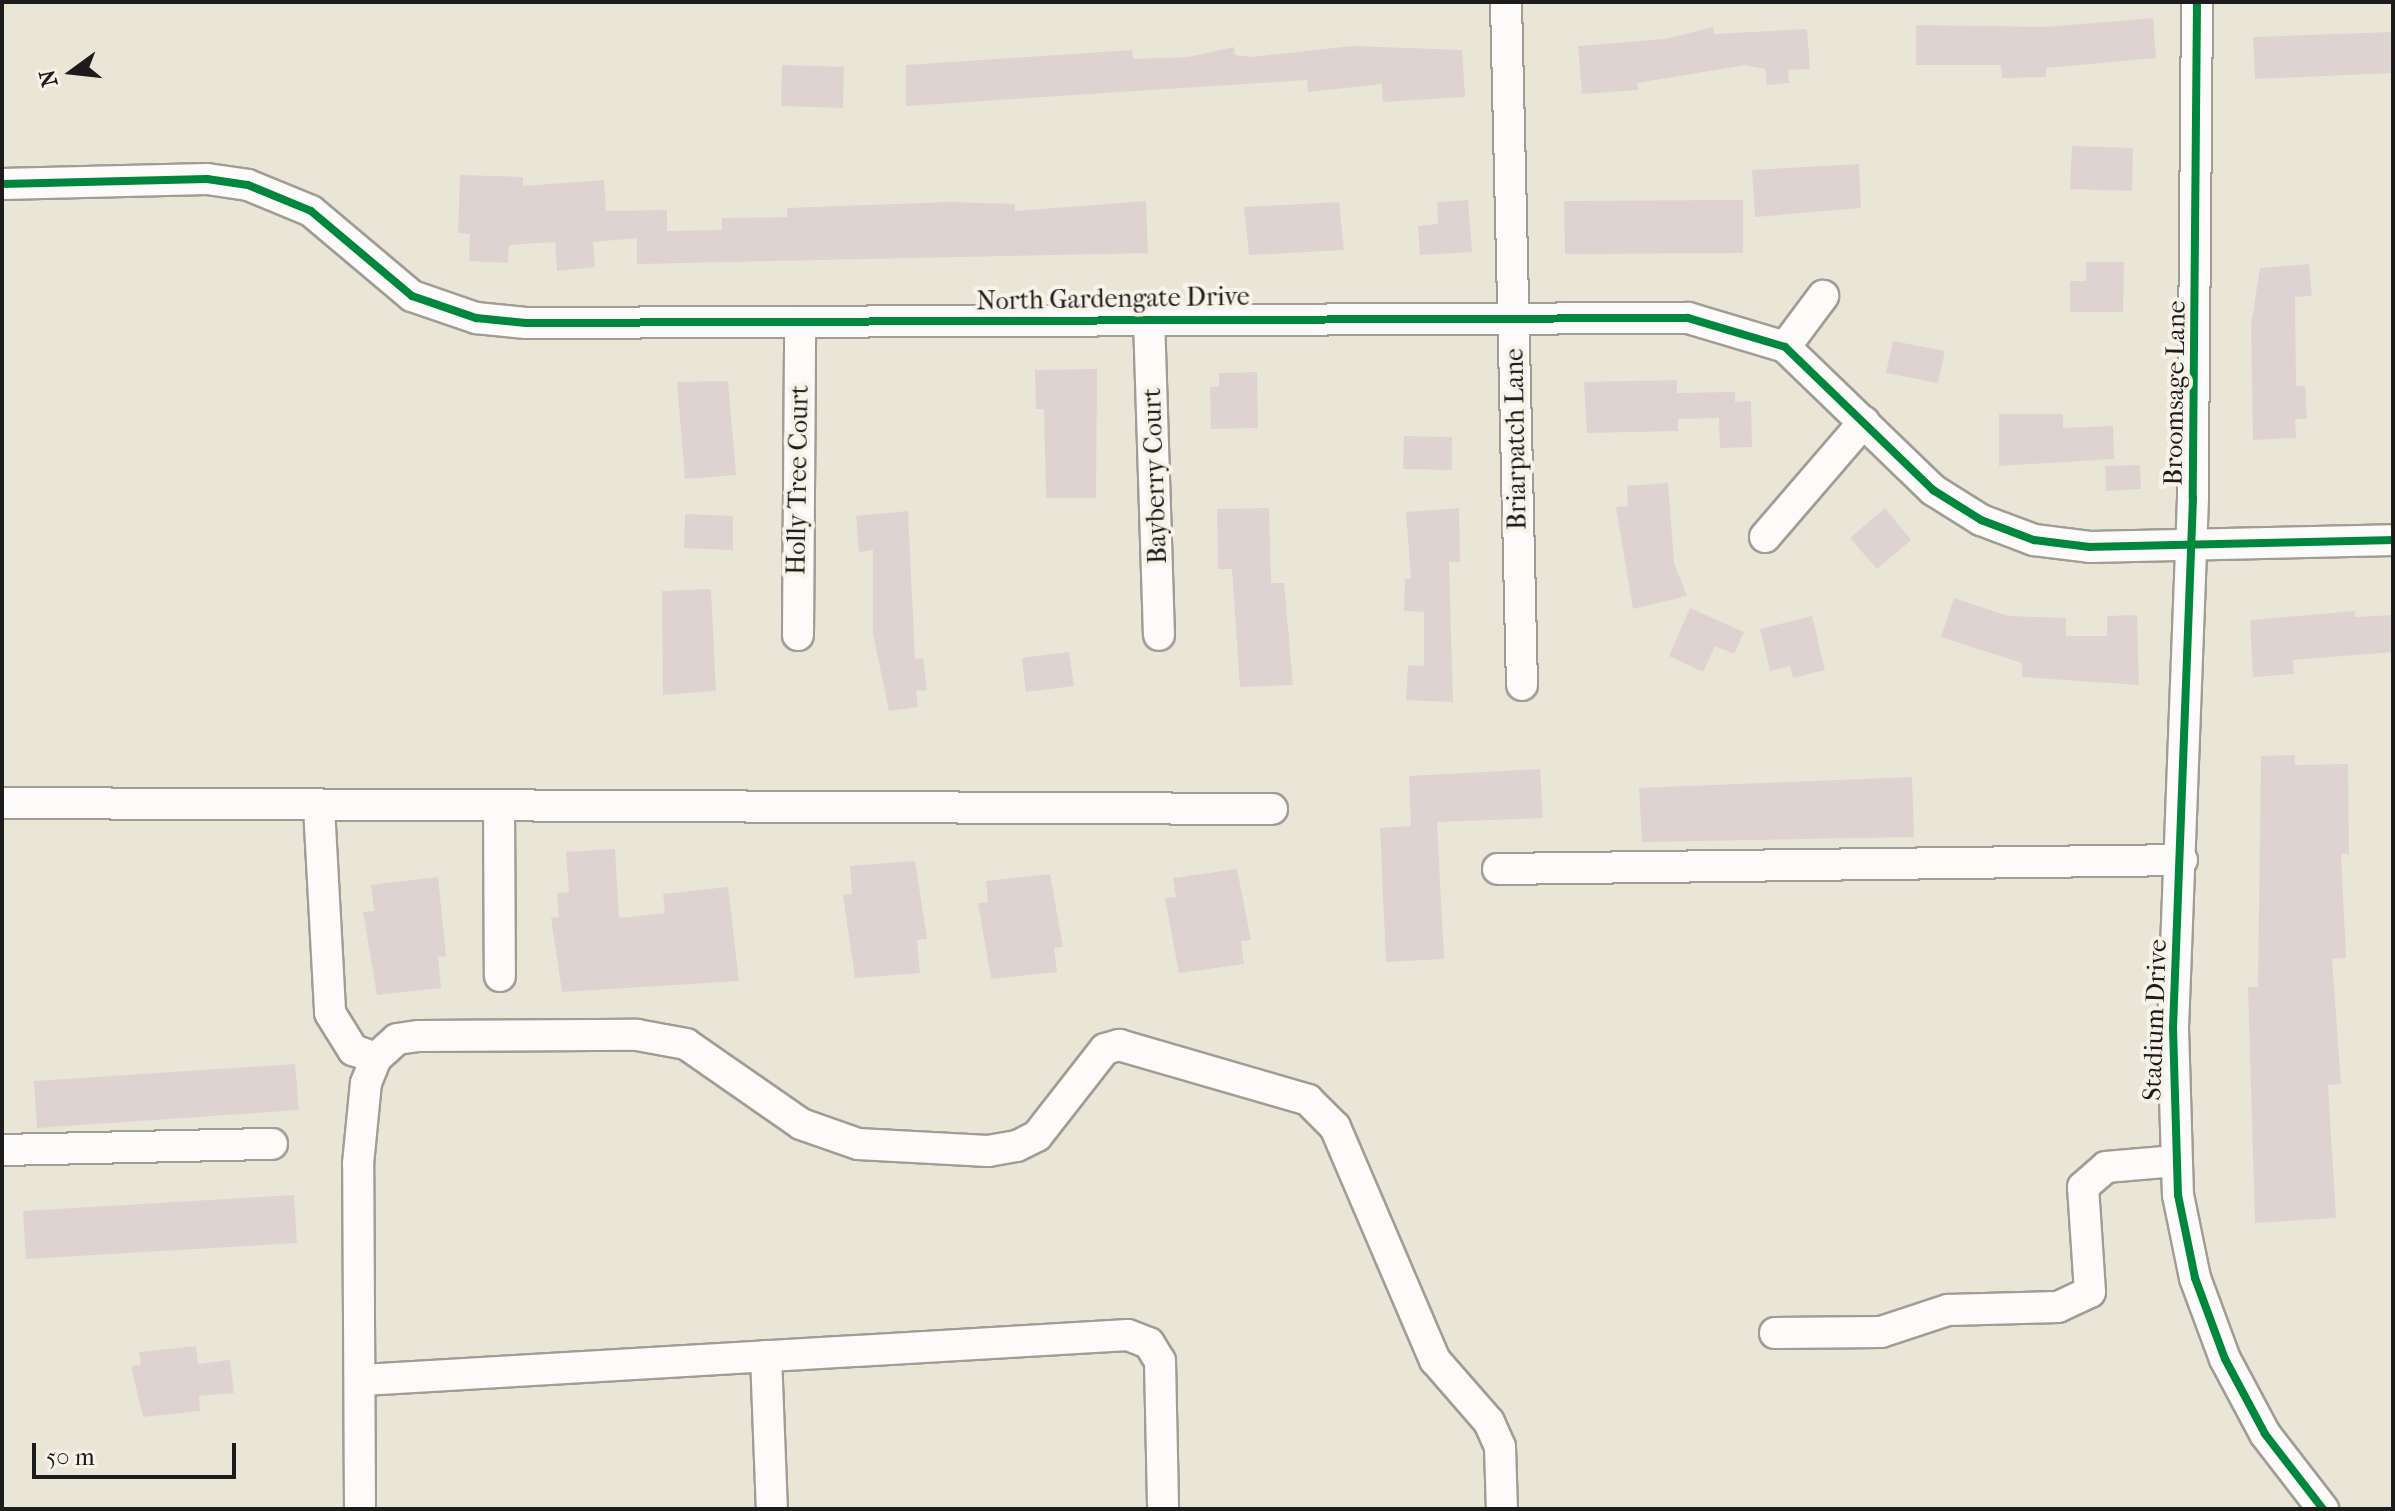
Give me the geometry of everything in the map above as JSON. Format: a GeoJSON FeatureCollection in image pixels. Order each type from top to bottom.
{"type":"FeatureCollection","features":[{"type":"Feature","properties":{"kind":"street","name":"Briarpatch Lane"},"geometry":{"type":"LineString","coordinates":[[1506,2],[1522,685]]}},
{"type":"Feature","properties":{"kind":"street","name":"Broomsage Lane"},"geometry":{"type":"LineString","coordinates":[[2191,545],[2197,2]]}},
{"type":"Feature","properties":{"kind":"street","name":"North Gardengate Drive"},"geometry":{"type":"LineString","coordinates":[[2,184],[207,179],[248,185],[311,211],[412,296],[476,318],[578,325],[1149,318],[1688,318],[1785,347],[1933,490],[1981,520],[2061,545],[2393,540]]}},
{"type":"Feature","properties":{"kind":"street"},"geometry":{"type":"LineString","coordinates":[[1785,347],[1823,296]]}},
{"type":"Feature","properties":{"kind":"street","name":"Bayberry Court"},"geometry":{"type":"LineString","coordinates":[[1149,318],[1159,635]]}},
{"type":"Feature","properties":{"kind":"street","name":"Holly Tree Court"},"geometry":{"type":"LineString","coordinates":[[798,635],[800,324]]}},
{"type":"Feature","properties":{"kind":"street"},"geometry":{"type":"LineString","coordinates":[[1765,537],[1864,422]]}},
{"type":"Feature","properties":{"kind":"street","name":"Stadium Drive"},"geometry":{"type":"LineString","coordinates":[[2191,545],[2182,860],[2173,1028],[2176,1161],[2195,1278],[2225,1359],[2265,1434],[2323,1509]]}},
{"type":"Feature","properties":{"kind":"street"},"geometry":{"type":"LineString","coordinates":[[2,803],[319,807],[1272,809]]}},
{"type":"Feature","properties":{"kind":"street"},"geometry":{"type":"LineString","coordinates":[[319,807],[330,1013],[353,1050],[376,1058]]}},
{"type":"Feature","properties":{"kind":"street"},"geometry":{"type":"LineString","coordinates":[[499,807],[500,976]]}},
{"type":"Feature","properties":{"kind":"street"},"geometry":{"type":"LineString","coordinates":[[1498,869],[2182,860]]}},
{"type":"Feature","properties":{"kind":"street"},"geometry":{"type":"LineString","coordinates":[[360,1509],[363,1380],[358,1164],[366,1083],[376,1058],[397,1039],[419,1036],[670,1038],[801,1124],[858,1144],[988,1151],[1037,1136],[1105,1049],[1119,1045],[1308,1100],[1335,1127],[1435,1360],[1489,1422],[1500,1447],[1502,1509]]}},
{"type":"Feature","properties":{"kind":"street"},"geometry":{"type":"LineString","coordinates":[[2,1150],[272,1144]]}},
{"type":"Feature","properties":{"kind":"street"},"geometry":{"type":"LineString","coordinates":[[1775,1333],[1881,1332],[1948,1310],[2058,1307],[2090,1292],[2083,1187],[2106,1167],[2176,1161]]}},
{"type":"Feature","properties":{"kind":"street"},"geometry":{"type":"LineString","coordinates":[[363,1380],[1128,1335],[1149,1343],[1160,1361],[1163,1509]]}},
{"type":"Feature","properties":{"kind":"street"},"geometry":{"type":"LineString","coordinates":[[766,1356],[772,1509]]}},
{"type":"Feature","properties":{"kind":"building"},"geometry":{"type":"Polygon","coordinates":[[[2153,18],[2156,58],[2046,68],[2046,77],[2002,78],[2001,65],[1916,65],[1916,25],[2045,27],[2153,18]]]}},
{"type":"Feature","properties":{"kind":"building"},"geometry":{"type":"Polygon","coordinates":[[[1713,27],[1714,34],[1807,29],[1810,69],[1788,70],[1789,83],[1767,85],[1765,69],[1745,65],[1637,83],[1638,90],[1582,94],[1578,46],[1665,39],[1713,27]]]}},
{"type":"Feature","properties":{"kind":"building"},"geometry":{"type":"Polygon","coordinates":[[[2393,32],[2393,73],[2255,79],[2253,37],[2393,32]]]}},
{"type":"Feature","properties":{"kind":"building"},"geometry":{"type":"Polygon","coordinates":[[[1353,46],[1462,50],[1465,97],[1383,102],[1382,84],[1308,92],[1307,80],[906,106],[906,65],[1132,50],[1133,59],[1188,57],[1234,47],[1235,55],[1252,57],[1353,46]]]}},
{"type":"Feature","properties":{"kind":"building"},"geometry":{"type":"Polygon","coordinates":[[[782,65],[844,67],[843,108],[781,106],[782,65]]]}},
{"type":"Feature","properties":{"kind":"building"},"geometry":{"type":"Polygon","coordinates":[[[2072,146],[2133,148],[2132,191],[2070,189],[2072,146]]]}},
{"type":"Feature","properties":{"kind":"building"},"geometry":{"type":"Polygon","coordinates":[[[1859,164],[1861,208],[1755,217],[1752,170],[1859,164]]]}},
{"type":"Feature","properties":{"kind":"building"},"geometry":{"type":"Polygon","coordinates":[[[460,175],[523,177],[523,186],[604,180],[606,211],[667,210],[667,231],[722,230],[722,218],[787,217],[787,208],[949,202],[1015,204],[1015,211],[1146,201],[1148,253],[637,264],[637,238],[593,242],[595,267],[557,271],[555,242],[509,245],[508,263],[469,261],[470,234],[458,233],[460,175]]]}},
{"type":"Feature","properties":{"kind":"building"},"geometry":{"type":"Polygon","coordinates":[[[1468,200],[1472,252],[1420,255],[1418,226],[1438,224],[1437,202],[1468,200]]]}},
{"type":"Feature","properties":{"kind":"building"},"geometry":{"type":"Polygon","coordinates":[[[1743,200],[1743,253],[1565,254],[1564,201],[1743,200]]]}},
{"type":"Feature","properties":{"kind":"building"},"geometry":{"type":"Polygon","coordinates":[[[1339,202],[1344,250],[1249,255],[1244,207],[1339,202]]]}},
{"type":"Feature","properties":{"kind":"building"},"geometry":{"type":"Polygon","coordinates":[[[2086,262],[2124,262],[2123,312],[2070,312],[2070,281],[2086,281],[2086,262]]]}},
{"type":"Feature","properties":{"kind":"building"},"geometry":{"type":"Polygon","coordinates":[[[2309,264],[2312,296],[2295,297],[2296,386],[2305,386],[2307,419],[2295,419],[2296,438],[2253,440],[2251,326],[2260,268],[2309,264]]]}},
{"type":"Feature","properties":{"kind":"building"},"geometry":{"type":"Polygon","coordinates":[[[1893,341],[1945,351],[1938,383],[1886,373],[1893,341]]]}},
{"type":"Feature","properties":{"kind":"building"},"geometry":{"type":"Polygon","coordinates":[[[1097,369],[1096,498],[1046,498],[1044,409],[1036,409],[1035,370],[1097,369]]]}},
{"type":"Feature","properties":{"kind":"building"},"geometry":{"type":"Polygon","coordinates":[[[1257,372],[1258,428],[1211,429],[1210,387],[1219,386],[1219,373],[1257,372]]]}},
{"type":"Feature","properties":{"kind":"building"},"geometry":{"type":"Polygon","coordinates":[[[1677,380],[1677,393],[1735,392],[1735,402],[1751,401],[1752,447],[1720,448],[1719,418],[1678,419],[1678,431],[1587,433],[1584,382],[1677,380]]]}},
{"type":"Feature","properties":{"kind":"building"},"geometry":{"type":"Polygon","coordinates":[[[728,381],[736,475],[685,479],[677,382],[728,381]]]}},
{"type":"Feature","properties":{"kind":"building"},"geometry":{"type":"Polygon","coordinates":[[[1999,414],[2063,414],[2063,428],[2113,426],[2114,459],[1999,466],[1999,414]]]}},
{"type":"Feature","properties":{"kind":"building"},"geometry":{"type":"Polygon","coordinates":[[[1404,436],[1452,437],[1452,470],[1403,469],[1404,436]]]}},
{"type":"Feature","properties":{"kind":"building"},"geometry":{"type":"Polygon","coordinates":[[[2140,465],[2141,489],[2106,491],[2105,466],[2140,465]]]}},
{"type":"Feature","properties":{"kind":"building"},"geometry":{"type":"Polygon","coordinates":[[[1668,483],[1674,563],[1687,596],[1633,609],[1616,507],[1628,506],[1627,486],[1668,483]]]}},
{"type":"Feature","properties":{"kind":"building"},"geometry":{"type":"Polygon","coordinates":[[[1269,508],[1271,583],[1284,583],[1293,685],[1240,687],[1232,569],[1218,569],[1217,509],[1269,508]]]}},
{"type":"Feature","properties":{"kind":"building"},"geometry":{"type":"Polygon","coordinates":[[[1459,508],[1460,562],[1449,562],[1453,702],[1406,700],[1408,665],[1424,666],[1424,612],[1404,611],[1405,579],[1411,579],[1406,512],[1459,508]]]}},
{"type":"Feature","properties":{"kind":"building"},"geometry":{"type":"Polygon","coordinates":[[[1885,508],[1911,540],[1877,569],[1850,538],[1885,508]]]}},
{"type":"Feature","properties":{"kind":"building"},"geometry":{"type":"Polygon","coordinates":[[[908,511],[915,659],[923,658],[927,690],[916,691],[918,707],[889,711],[873,634],[873,550],[859,552],[856,516],[908,511]]]}},
{"type":"Feature","properties":{"kind":"building"},"geometry":{"type":"Polygon","coordinates":[[[685,514],[733,516],[733,550],[684,548],[685,514]]]}},
{"type":"Feature","properties":{"kind":"building"},"geometry":{"type":"Polygon","coordinates":[[[711,589],[716,691],[663,695],[662,591],[711,589]]]}},
{"type":"Feature","properties":{"kind":"building"},"geometry":{"type":"Polygon","coordinates":[[[1954,598],[2008,616],[2066,618],[2066,636],[2107,636],[2107,616],[2137,615],[2139,685],[2022,677],[2022,663],[1941,637],[1954,598]]]}},
{"type":"Feature","properties":{"kind":"building"},"geometry":{"type":"Polygon","coordinates":[[[1690,608],[1744,632],[1734,654],[1715,646],[1703,672],[1669,656],[1690,608]]]}},
{"type":"Feature","properties":{"kind":"building"},"geometry":{"type":"Polygon","coordinates":[[[2355,611],[2355,617],[2393,615],[2393,652],[2293,660],[2294,674],[2253,677],[2250,620],[2355,611]]]}},
{"type":"Feature","properties":{"kind":"building"},"geometry":{"type":"Polygon","coordinates":[[[1812,616],[1825,670],[1793,678],[1790,666],[1770,671],[1760,629],[1812,616]]]}},
{"type":"Feature","properties":{"kind":"building"},"geometry":{"type":"Polygon","coordinates":[[[1069,652],[1074,686],[1026,692],[1022,658],[1069,652]]]}},
{"type":"Feature","properties":{"kind":"building"},"geometry":{"type":"Polygon","coordinates":[[[2295,755],[2295,765],[2348,764],[2349,854],[2341,854],[2346,958],[2332,959],[2341,1084],[2328,1085],[2336,1218],[2255,1223],[2248,987],[2258,987],[2261,756],[2295,755]]]}},
{"type":"Feature","properties":{"kind":"building"},"geometry":{"type":"Polygon","coordinates":[[[1540,769],[1543,818],[1437,822],[1444,959],[1386,962],[1380,828],[1411,826],[1409,776],[1540,769]]]}},
{"type":"Feature","properties":{"kind":"building"},"geometry":{"type":"Polygon","coordinates":[[[1912,777],[1914,837],[1642,842],[1639,788],[1912,777]]]}},
{"type":"Feature","properties":{"kind":"building"},"geometry":{"type":"Polygon","coordinates":[[[615,849],[619,918],[665,913],[663,894],[728,887],[739,981],[562,992],[551,918],[559,917],[557,893],[569,892],[566,852],[615,849]]]}},
{"type":"Feature","properties":{"kind":"building"},"geometry":{"type":"Polygon","coordinates":[[[915,861],[927,939],[917,940],[920,973],[855,978],[843,895],[852,894],[850,866],[915,861]]]}},
{"type":"Feature","properties":{"kind":"building"},"geometry":{"type":"Polygon","coordinates":[[[1237,869],[1251,940],[1241,941],[1244,964],[1179,973],[1165,898],[1176,897],[1173,878],[1237,869]]]}},
{"type":"Feature","properties":{"kind":"building"},"geometry":{"type":"Polygon","coordinates":[[[1050,874],[1063,947],[1054,948],[1057,972],[991,979],[978,903],[988,902],[986,881],[1050,874]]]}},
{"type":"Feature","properties":{"kind":"building"},"geometry":{"type":"Polygon","coordinates":[[[438,877],[446,956],[438,957],[441,988],[377,995],[363,912],[374,911],[371,885],[438,877]]]}},
{"type":"Feature","properties":{"kind":"building"},"geometry":{"type":"Polygon","coordinates":[[[295,1064],[299,1110],[37,1128],[34,1081],[295,1064]]]}},
{"type":"Feature","properties":{"kind":"building"},"geometry":{"type":"Polygon","coordinates":[[[294,1195],[297,1243],[26,1259],[23,1211],[294,1195]]]}},
{"type":"Feature","properties":{"kind":"building"},"geometry":{"type":"Polygon","coordinates":[[[196,1346],[198,1364],[230,1360],[234,1393],[199,1396],[200,1411],[143,1417],[131,1366],[141,1365],[139,1352],[196,1346]]]}},
{"type":"Feature","properties":{"kind":"cycle path"},"geometry":{"type":"LineString","coordinates":[[2197,2],[2193,498],[2173,1028],[2178,1195],[2195,1278],[2225,1359],[2265,1434],[2323,1509]]}},
{"type":"Feature","properties":{"kind":"cycle path"},"geometry":{"type":"LineString","coordinates":[[2,184],[207,179],[248,185],[311,211],[412,296],[476,318],[526,323],[1688,318],[1785,347],[1933,490],[1981,520],[2034,540],[2090,547],[2393,540]]}}]}
